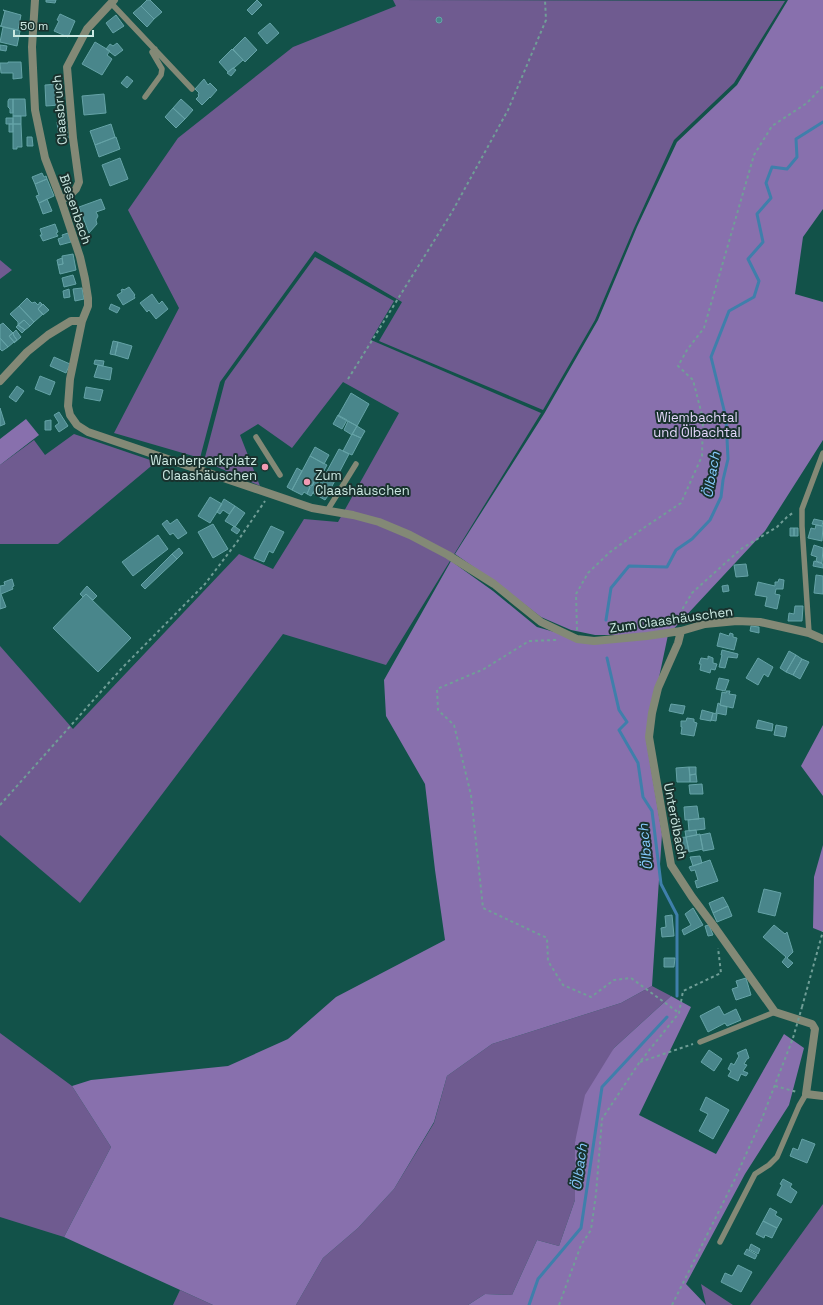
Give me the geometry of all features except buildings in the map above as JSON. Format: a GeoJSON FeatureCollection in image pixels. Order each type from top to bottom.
{"type":"FeatureCollection","features":[{"type":"Feature","properties":{"kind":"street","name":"Biesenbach"},"geometry":{"type":"LineString","coordinates":[[35,0],[32,47],[35,110],[44,158],[61,200],[80,257],[85,279],[88,306],[82,321]]}},
{"type":"Feature","properties":{"kind":"street","name":"Claasbruch"},"geometry":{"type":"LineString","coordinates":[[61,200],[69,196],[76,189],[78,182],[68,67],[87,29],[113,2]]}},
{"type":"Feature","properties":{"kind":"street"},"geometry":{"type":"LineString","coordinates":[[0,381],[27,352],[48,335],[71,321],[82,321]]}},
{"type":"Feature","properties":{"kind":"street","name":"Zum Claashäuschen"},"geometry":{"type":"LineString","coordinates":[[82,321],[70,379],[68,406],[70,415],[77,425],[88,432],[312,508],[353,515],[379,522],[410,535],[448,555],[494,584],[541,622],[577,639],[594,641],[647,636],[681,631],[706,624],[737,621],[760,622],[809,633],[823,639]]}},
{"type":"Feature","properties":{"kind":"street","name":"Unterölbach"},"geometry":{"type":"LineString","coordinates":[[681,631],[678,643],[658,688],[652,713],[649,737],[671,865],[692,897],[775,1012]]}},
{"type":"Feature","properties":{"kind":"street"},"geometry":{"type":"LineString","coordinates":[[775,1012],[812,1024],[816,1029],[806,1094],[823,1096]]}},
{"type":"Feature","properties":{"kind":"lane"},"geometry":{"type":"LineString","coordinates":[[113,2],[192,88]]}},
{"type":"Feature","properties":{"kind":"lane"},"geometry":{"type":"LineString","coordinates":[[145,97],[161,76],[162,69],[152,52],[155,49]]}},
{"type":"Feature","properties":{"kind":"lane"},"geometry":{"type":"LineString","coordinates":[[256,437],[280,475]]}},
{"type":"Feature","properties":{"kind":"lane"},"geometry":{"type":"LineString","coordinates":[[809,633],[802,509],[823,453]]}},
{"type":"Feature","properties":{"kind":"lane"},"geometry":{"type":"LineString","coordinates":[[327,511],[356,464]]}},
{"type":"Feature","properties":{"kind":"lane"},"geometry":{"type":"LineString","coordinates":[[700,1042],[775,1012]]}},
{"type":"Feature","properties":{"kind":"lane"},"geometry":{"type":"LineString","coordinates":[[720,1242],[755,1174],[769,1165],[777,1157],[799,1106],[806,1094]]}},
{"type":"Feature","properties":{"kind":"path"},"geometry":{"type":"LineString","coordinates":[[348,379],[452,212],[508,110],[546,20],[545,0]]}},
{"type":"Feature","properties":{"kind":"path"},"geometry":{"type":"LineString","coordinates":[[577,639],[576,594],[588,573],[610,552],[644,527],[681,503],[702,456],[703,419],[692,380],[678,366],[687,350],[704,328],[754,155],[772,126],[807,103],[823,86]]}},
{"type":"Feature","properties":{"kind":"path"},"geometry":{"type":"LineString","coordinates":[[0,805],[122,668],[205,584],[237,542],[270,493]]}},
{"type":"Feature","properties":{"kind":"path"},"geometry":{"type":"LineString","coordinates":[[681,631],[683,608],[692,593],[741,549],[777,527],[786,517],[802,509]]}},
{"type":"Feature","properties":{"kind":"path"},"geometry":{"type":"LineString","coordinates":[[561,640],[529,641],[484,669],[437,689],[438,710],[454,725],[471,795],[483,908],[547,938],[548,961],[563,985],[591,997],[614,980],[631,978],[679,1013]]}},
{"type":"Feature","properties":{"kind":"path"},"geometry":{"type":"LineString","coordinates":[[559,1305],[581,1246],[591,1230],[596,1194],[602,1119],[639,1062],[679,1013],[683,990],[721,973],[716,929]]}},
{"type":"Feature","properties":{"kind":"path"},"geometry":{"type":"LineString","coordinates":[[672,1305],[734,1181],[761,1121],[793,1038],[823,931]]}},
{"type":"Feature","properties":{"kind":"path"},"geometry":{"type":"LineString","coordinates":[[639,1062],[700,1042]]}},
{"type":"Feature","properties":{"kind":"path"},"geometry":{"type":"LineString","coordinates":[[775,1086],[806,1094]]}},
{"type":"Feature","properties":{"kind":"shaded area"},"geometry":{"type":"Polygon","coordinates":[[[393,0],[785,1],[734,83],[674,140],[634,228],[595,320],[543,410],[379,341],[402,302],[315,251],[220,382],[200,458],[114,433],[179,308],[128,210],[178,138],[293,47],[396,6],[393,0]]]}},
{"type":"Feature","properties":{"kind":"shaded area"},"geometry":{"type":"Polygon","coordinates":[[[315,257],[394,301],[371,340],[541,413],[386,665],[283,634],[80,903],[0,835],[0,646],[73,729],[239,554],[273,569],[304,519],[338,522],[399,413],[343,382],[292,448],[258,424],[240,435],[260,486],[204,461],[225,381],[315,257]]]}},
{"type":"Feature","properties":{"kind":"shaded area"},"geometry":{"type":"Polygon","coordinates":[[[0,260],[12,270],[0,279],[0,260]]]}},
{"type":"Feature","properties":{"kind":"shaded area"},"geometry":{"type":"Polygon","coordinates":[[[74,434],[156,462],[58,544],[0,544],[0,465],[34,440],[45,455],[74,434]]]}},
{"type":"Feature","properties":{"kind":"shaded area"},"geometry":{"type":"Polygon","coordinates":[[[652,986],[671,996],[614,1048],[575,1142],[575,1200],[559,1246],[537,1240],[512,1295],[485,1294],[468,1305],[296,1305],[323,1258],[358,1228],[394,1189],[434,1123],[447,1076],[492,1044],[621,1003],[652,986]]]}},
{"type":"Feature","properties":{"kind":"shaded area"},"geometry":{"type":"Polygon","coordinates":[[[0,1033],[72,1086],[111,1147],[64,1237],[0,1217],[0,1033]]]}},
{"type":"Feature","properties":{"kind":"shaded area"},"geometry":{"type":"Polygon","coordinates":[[[823,1204],[823,1305],[750,1305],[823,1204]]]}},
{"type":"Feature","properties":{"kind":"shaded area"},"geometry":{"type":"Polygon","coordinates":[[[701,1284],[733,1305],[706,1305],[701,1284]]]}},
{"type":"Feature","properties":{"kind":"shaded area"},"geometry":{"type":"Polygon","coordinates":[[[180,1290],[213,1305],[173,1305],[180,1290]]]}},
{"type":"Feature","properties":{"kind":"green space","name":"Wiembachtal und Ölbachtal"},"geometry":{"type":"Polygon","coordinates":[[[788,0],[823,0],[823,209],[803,237],[795,294],[823,302],[823,440],[765,531],[668,635],[646,739],[662,834],[652,986],[621,1003],[492,1044],[447,1076],[434,1122],[394,1189],[358,1228],[323,1258],[296,1305],[213,1305],[64,1237],[111,1147],[72,1086],[91,1080],[228,1066],[288,1039],[336,997],[445,940],[425,784],[386,716],[384,680],[451,561],[493,591],[537,627],[593,643],[662,635],[595,635],[571,630],[541,617],[498,584],[455,554],[544,414],[598,320],[637,227],[677,142],[737,85],[788,0]]]}},
{"type":"Feature","properties":{"kind":"green space"},"geometry":{"type":"Polygon","coordinates":[[[26,419],[39,435],[0,465],[0,439],[26,419]]]}},
{"type":"Feature","properties":{"kind":"green space"},"geometry":{"type":"Polygon","coordinates":[[[823,725],[823,796],[801,766],[823,725]]]}},
{"type":"Feature","properties":{"kind":"green space"},"geometry":{"type":"Polygon","coordinates":[[[823,845],[823,932],[813,928],[814,877],[823,845]]]}},
{"type":"Feature","properties":{"kind":"green space"},"geometry":{"type":"Polygon","coordinates":[[[671,996],[691,1007],[639,1115],[716,1154],[784,1034],[804,1048],[789,1105],[745,1174],[686,1284],[706,1305],[468,1305],[485,1294],[512,1295],[537,1240],[559,1246],[575,1200],[575,1142],[585,1095],[614,1048],[671,996]]]}},
{"type":"Feature","properties":{"kind":"waterway","name":"Ölbach"},"geometry":{"type":"LineString","coordinates":[[606,620],[611,588],[629,566],[667,567],[676,550],[692,539],[710,520],[721,497],[728,459],[726,418],[711,357],[729,311],[754,297],[759,281],[748,259],[763,242],[757,214],[771,198],[766,183],[772,167],[787,169],[797,157],[796,139],[823,122]]}},
{"type":"Feature","properties":{"kind":"waterway","name":"Ölbach"},"geometry":{"type":"LineString","coordinates":[[607,658],[619,710],[627,722],[619,730],[638,763],[643,797],[652,811],[661,884],[677,915],[677,996]]}},
{"type":"Feature","properties":{"kind":"waterway","name":"Ölbach"},"geometry":{"type":"LineString","coordinates":[[529,1305],[538,1279],[581,1228],[602,1087],[667,1017]]}},
{"type":"Feature","properties":{"kind":"place","name":"Wanderparkplatz Claashäuschen"},"geometry":{"type":"Point","coordinates":[265,467]}},
{"type":"Feature","properties":{"kind":"place","name":"Zum Claashäuschen"},"geometry":{"type":"Point","coordinates":[307,482]}}]}
